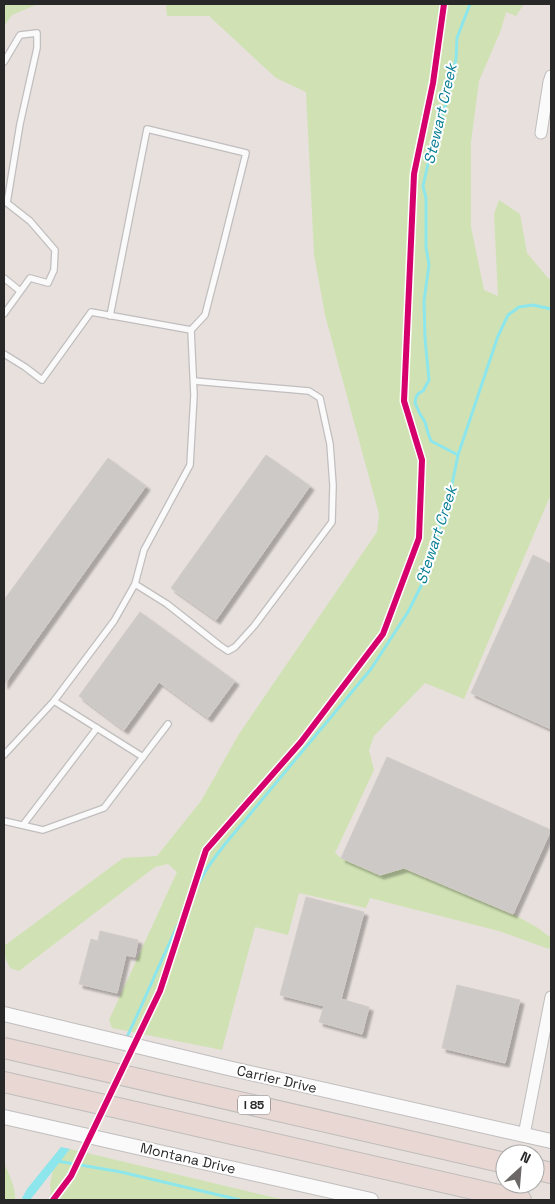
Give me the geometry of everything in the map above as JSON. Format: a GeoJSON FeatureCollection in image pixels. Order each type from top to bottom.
{"type":"FeatureCollection","features":[{"type":"Feature","properties":{"kind":"highway","name":"I 85"},"geometry":{"type":"LineString","coordinates":[[4,1048],[495,1161]]}},
{"type":"Feature","properties":{"kind":"highway","name":"I 85"},"geometry":{"type":"LineString","coordinates":[[4,1082],[521,1200]]}},
{"type":"Feature","properties":{"kind":"street"},"geometry":{"type":"LineString","coordinates":[[541,133],[550,94],[551,76]]}},
{"type":"Feature","properties":{"kind":"street"},"geometry":{"type":"LineString","coordinates":[[524,1135],[551,997]]}},
{"type":"Feature","properties":{"kind":"street","name":"Carrier Drive"},"geometry":{"type":"LineString","coordinates":[[4,1014],[228,1068],[551,1141]]}},
{"type":"Feature","properties":{"kind":"street","name":"Montana Drive"},"geometry":{"type":"LineString","coordinates":[[4,1117],[371,1200]]}},
{"type":"Feature","properties":{"kind":"lane"},"geometry":{"type":"LineString","coordinates":[[4,62],[20,35],[37,33],[37,48],[5,202],[30,221],[55,250],[54,270],[48,283],[30,278],[4,314]]}},
{"type":"Feature","properties":{"kind":"lane"},"geometry":{"type":"LineString","coordinates":[[4,756],[54,700],[114,621],[135,584],[144,550],[190,465],[194,395],[191,330],[205,315],[246,153],[147,128],[110,316]]}},
{"type":"Feature","properties":{"kind":"lane"},"geometry":{"type":"LineString","coordinates":[[4,278],[20,290]]}},
{"type":"Feature","properties":{"kind":"lane"},"geometry":{"type":"LineString","coordinates":[[4,354],[42,380],[91,312],[191,330]]}},
{"type":"Feature","properties":{"kind":"lane"},"geometry":{"type":"LineString","coordinates":[[135,584],[168,604],[228,651],[235,648],[254,626],[332,522],[333,486],[330,444],[320,398],[309,391],[194,381]]}},
{"type":"Feature","properties":{"kind":"lane"},"geometry":{"type":"LineString","coordinates":[[54,700],[143,757]]}},
{"type":"Feature","properties":{"kind":"lane"},"geometry":{"type":"LineString","coordinates":[[4,821],[43,830],[104,808],[168,724]]}},
{"type":"Feature","properties":{"kind":"lane"},"geometry":{"type":"LineString","coordinates":[[23,825],[97,728]]}},
{"type":"Feature","properties":{"kind":"green space"},"geometry":{"type":"Polygon","coordinates":[[[4,4],[38,4],[12,15],[4,26],[4,4]]]}},
{"type":"Feature","properties":{"kind":"green space"},"geometry":{"type":"Polygon","coordinates":[[[166,4],[524,4],[516,16],[506,12],[501,30],[479,81],[471,142],[471,227],[484,290],[498,296],[494,214],[499,200],[520,214],[527,253],[551,280],[551,494],[464,699],[425,683],[374,736],[369,750],[374,770],[335,853],[341,858],[404,868],[513,914],[538,928],[551,938],[551,945],[549,949],[499,931],[370,898],[366,908],[299,893],[288,935],[255,927],[222,1050],[112,1028],[109,1020],[177,872],[168,864],[155,867],[19,971],[10,968],[4,955],[4,946],[123,858],[157,856],[201,801],[239,734],[377,532],[379,514],[325,315],[314,254],[306,92],[276,78],[209,16],[167,16],[166,4]]]}},
{"type":"Feature","properties":{"kind":"green space"},"geometry":{"type":"Polygon","coordinates":[[[70,1149],[285,1200],[51,1200],[50,1184],[53,1170],[70,1149]]]}},
{"type":"Feature","properties":{"kind":"green space"},"geometry":{"type":"Polygon","coordinates":[[[4,1163],[13,1186],[15,1200],[4,1200],[4,1163]]]}},
{"type":"Feature","properties":{"kind":"water"},"geometry":{"type":"Polygon","coordinates":[[[61,1147],[70,1149],[30,1200],[21,1200],[27,1189],[61,1147]]]}},
{"type":"Feature","properties":{"kind":"building"},"geometry":{"type":"Polygon","coordinates":[[[266,455],[310,486],[216,620],[171,588],[266,455]]]}},
{"type":"Feature","properties":{"kind":"building"},"geometry":{"type":"Polygon","coordinates":[[[108,458],[146,486],[4,685],[4,600],[108,458]]]}},
{"type":"Feature","properties":{"kind":"building"},"geometry":{"type":"Polygon","coordinates":[[[533,555],[551,564],[551,729],[471,693],[533,555]]]}},
{"type":"Feature","properties":{"kind":"building"},"geometry":{"type":"Polygon","coordinates":[[[140,612],[235,681],[208,718],[159,682],[124,730],[79,696],[140,612]]]}},
{"type":"Feature","properties":{"kind":"building"},"geometry":{"type":"Polygon","coordinates":[[[387,757],[551,830],[513,914],[404,868],[380,875],[341,858],[387,757]]]}},
{"type":"Feature","properties":{"kind":"building"},"geometry":{"type":"Polygon","coordinates":[[[306,897],[364,912],[341,999],[369,1007],[362,1034],[319,1022],[324,1006],[280,995],[306,897]]]}},
{"type":"Feature","properties":{"kind":"building"},"geometry":{"type":"Polygon","coordinates":[[[100,931],[138,940],[135,957],[126,955],[117,993],[79,984],[91,939],[98,941],[100,931]]]}},
{"type":"Feature","properties":{"kind":"building"},"geometry":{"type":"Polygon","coordinates":[[[457,985],[520,1000],[505,1063],[442,1048],[457,985]]]}},
{"type":"Feature","properties":{"kind":"waterway","name":"Stewart Creek"},"geometry":{"type":"LineString","coordinates":[[458,455],[431,441],[425,422],[415,403],[416,397],[423,391],[429,380],[424,301],[429,265],[426,247],[426,198],[423,186],[431,151],[446,103],[456,59],[457,38],[470,4]]}},
{"type":"Feature","properties":{"kind":"waterway","name":"Stewart Creek"},"geometry":{"type":"LineString","coordinates":[[127,1037],[184,912],[205,872],[225,844],[371,669],[408,612],[429,565],[449,499],[458,455],[498,336],[508,315],[519,307],[533,305],[551,309]]}},
{"type":"Feature","properties":{"kind":"waterway"},"geometry":{"type":"LineString","coordinates":[[57,1161],[121,1172],[240,1200]]}},
{"type":"Feature","properties":{"kind":"cycle path"},"geometry":{"type":"LineString","coordinates":[[53,1200],[71,1176],[160,991],[206,850],[301,742],[383,634],[419,538],[422,460],[404,401],[414,174],[433,83],[444,4]]}}]}
